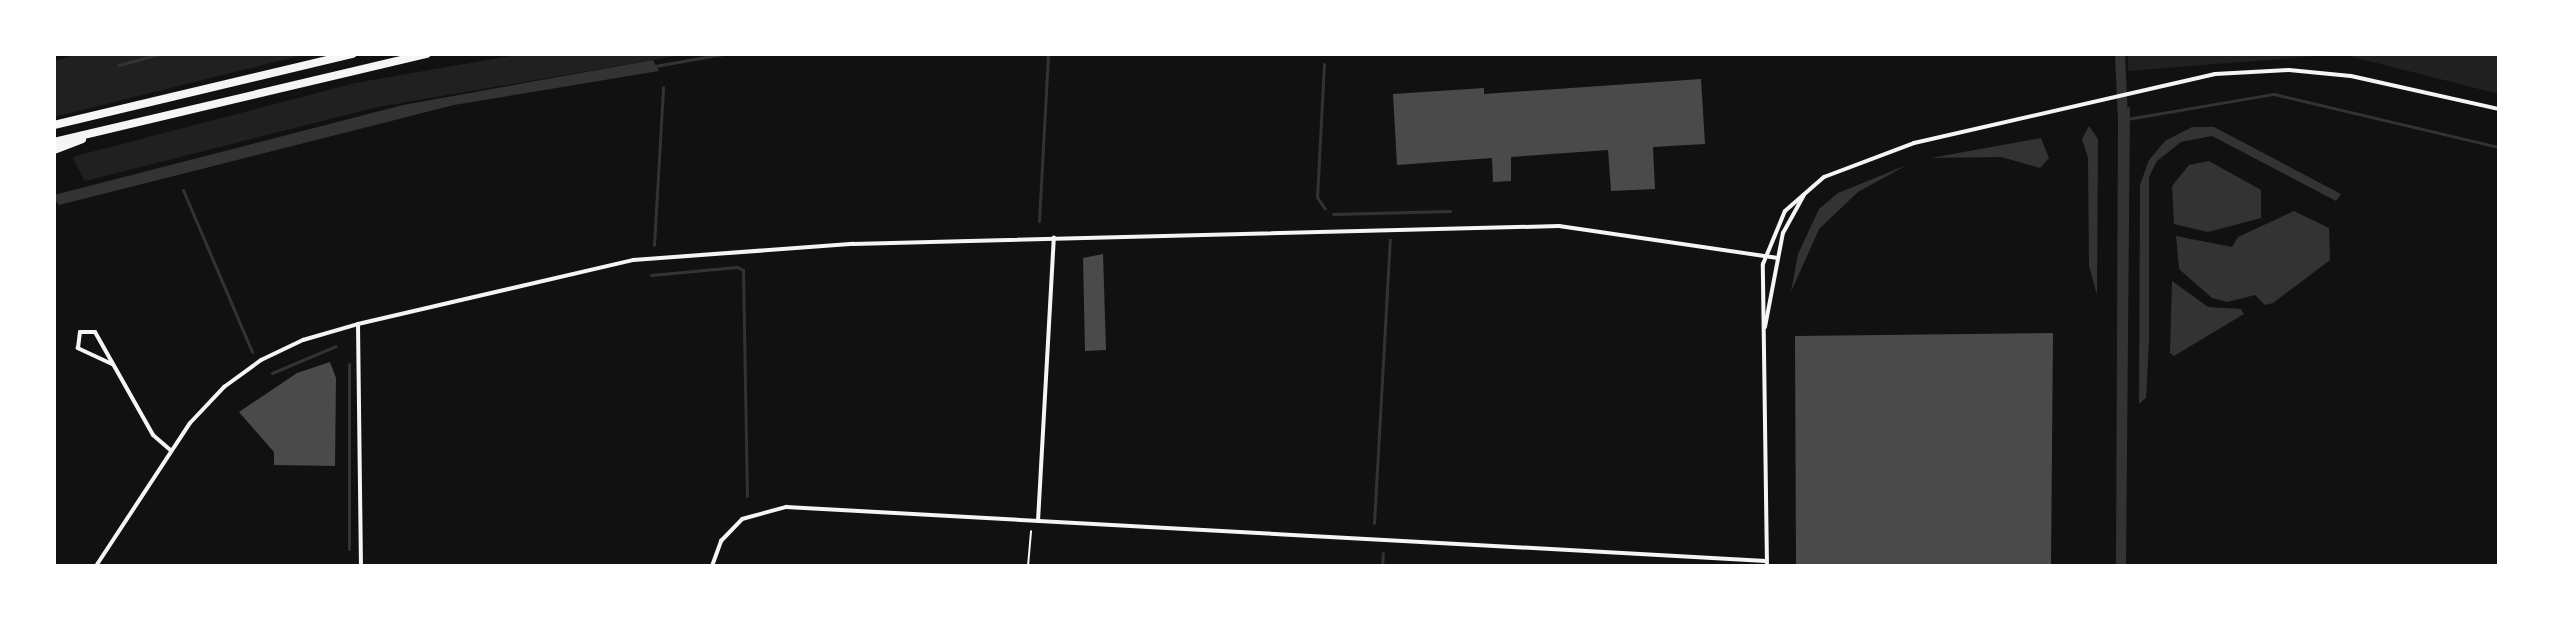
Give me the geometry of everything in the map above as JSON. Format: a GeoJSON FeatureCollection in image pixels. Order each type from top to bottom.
{"type":"FeatureCollection","features":[{"type":"Feature","properties":{"kind":"highway"},"geometry":{"type":"LineString","coordinates":[[54,125],[353,54]]}},
{"type":"Feature","properties":{"kind":"highway"},"geometry":{"type":"LineString","coordinates":[[54,142],[124,122],[427,54]]}},
{"type":"Feature","properties":{"kind":"highway"},"geometry":{"type":"LineString","coordinates":[[54,150],[124,122]]}},
{"type":"Feature","properties":{"kind":"street"},"geometry":{"type":"LineString","coordinates":[[712,566],[730,530],[753,513],[772,508],[1767,564],[1764,255],[1785,211],[1809,189],[1839,169],[1914,143],[2215,74],[2289,70],[2351,76],[2499,109]]}},
{"type":"Feature","properties":{"kind":"street"},"geometry":{"type":"LineString","coordinates":[[1764,333],[1783,233],[1809,189]]}},
{"type":"Feature","properties":{"kind":"street"},"geometry":{"type":"LineString","coordinates":[[96,566],[170,450],[205,404],[245,370],[303,340],[358,324],[659,255],[1054,237],[1559,226],[1778,258]]}},
{"type":"Feature","properties":{"kind":"street"},"geometry":{"type":"LineString","coordinates":[[1038,521],[1054,237]]}},
{"type":"Feature","properties":{"kind":"street"},"geometry":{"type":"LineString","coordinates":[[358,324],[361,566]]}},
{"type":"Feature","properties":{"kind":"street"},"geometry":{"type":"LineString","coordinates":[[112,364],[78,348],[80,332],[95,332],[153,435],[170,450]]}},
{"type":"Feature","properties":{"kind":"path"},"geometry":{"type":"LineString","coordinates":[[1028,566],[1031,531]]}},
{"type":"Feature","properties":{"kind":"shaded area"},"geometry":{"type":"Polygon","coordinates":[[[79,54],[307,54],[54,117],[54,61],[79,54]]]}},
{"type":"Feature","properties":{"kind":"shaded area"},"geometry":{"type":"Polygon","coordinates":[[[522,54],[687,54],[378,107],[85,181],[72,157],[355,83],[522,54]]]}},
{"type":"Feature","properties":{"kind":"shaded area"},"geometry":{"type":"Polygon","coordinates":[[[2128,54],[2341,54],[2128,71],[2128,54]]]}},
{"type":"Feature","properties":{"kind":"shaded area"},"geometry":{"type":"Polygon","coordinates":[[[2341,54],[2499,54],[2499,94],[2341,54]]]}},
{"type":"Feature","properties":{"kind":"shaded area"},"geometry":{"type":"Polygon","coordinates":[[[653,60],[659,71],[454,105],[59,205],[54,199],[54,195],[403,105],[653,60]]]}},
{"type":"Feature","properties":{"kind":"shaded area"},"geometry":{"type":"Polygon","coordinates":[[[2130,107],[2126,566],[2116,566],[2118,117],[2119,109],[2130,107]]]}},
{"type":"Feature","properties":{"kind":"shaded area"},"geometry":{"type":"Polygon","coordinates":[[[2089,126],[2098,139],[2097,295],[2089,266],[2088,158],[2082,139],[2089,126]]]}},
{"type":"Feature","properties":{"kind":"shaded area"},"geometry":{"type":"Polygon","coordinates":[[[2192,127],[2214,127],[2341,194],[2336,201],[2212,136],[2181,142],[2157,161],[2149,177],[2149,343],[2146,398],[2139,404],[2140,185],[2149,160],[2165,141],[2192,127]]]}},
{"type":"Feature","properties":{"kind":"shaded area"},"geometry":{"type":"Polygon","coordinates":[[[2041,138],[2049,158],[2040,168],[2001,157],[1931,158],[2041,138]]]}},
{"type":"Feature","properties":{"kind":"shaded area"},"geometry":{"type":"Polygon","coordinates":[[[2209,161],[2261,190],[2261,218],[2208,232],[2174,224],[2172,186],[2189,165],[2209,161]]]}},
{"type":"Feature","properties":{"kind":"shaded area"},"geometry":{"type":"Polygon","coordinates":[[[1907,165],[1858,192],[1819,229],[1791,292],[1798,254],[1819,209],[1838,193],[1907,165]]]}},
{"type":"Feature","properties":{"kind":"shaded area"},"geometry":{"type":"Polygon","coordinates":[[[2294,211],[2329,228],[2330,260],[2273,303],[2265,305],[2255,295],[2227,302],[2212,298],[2179,269],[2176,236],[2232,247],[2238,237],[2294,211]]]}},
{"type":"Feature","properties":{"kind":"shaded area"},"geometry":{"type":"Polygon","coordinates":[[[2172,281],[2208,307],[2241,309],[2244,314],[2174,356],[2170,353],[2172,281]]]}},
{"type":"Feature","properties":{"kind":"building"},"geometry":{"type":"Polygon","coordinates":[[[1701,79],[1705,144],[1653,147],[1655,189],[1611,191],[1608,150],[1511,157],[1511,181],[1493,182],[1492,158],[1397,165],[1393,94],[1484,88],[1484,94],[1701,79]]]}},
{"type":"Feature","properties":{"kind":"building"},"geometry":{"type":"Polygon","coordinates":[[[1103,254],[1106,350],[1085,351],[1083,258],[1103,254]]]}},
{"type":"Feature","properties":{"kind":"building"},"geometry":{"type":"Polygon","coordinates":[[[2053,333],[2051,566],[1796,566],[1795,336],[2053,333]]]}},
{"type":"Feature","properties":{"kind":"building"},"geometry":{"type":"Polygon","coordinates":[[[330,362],[336,378],[335,466],[274,465],[274,452],[239,412],[297,373],[330,362]]]}},
{"type":"Feature","properties":{"kind":"waterway"},"geometry":{"type":"LineString","coordinates":[[119,65],[159,54]]}},
{"type":"Feature","properties":{"kind":"waterway"},"geometry":{"type":"LineString","coordinates":[[655,66],[723,54]]}},
{"type":"Feature","properties":{"kind":"waterway"},"geometry":{"type":"LineString","coordinates":[[1039,221],[1048,54]]}},
{"type":"Feature","properties":{"kind":"waterway"},"geometry":{"type":"LineString","coordinates":[[2120,54],[2123,120]]}},
{"type":"Feature","properties":{"kind":"waterway"},"geometry":{"type":"LineString","coordinates":[[1324,64],[1317,197],[1325,209]]}},
{"type":"Feature","properties":{"kind":"waterway"},"geometry":{"type":"LineString","coordinates":[[654,245],[663,87]]}},
{"type":"Feature","properties":{"kind":"waterway"},"geometry":{"type":"LineString","coordinates":[[2127,119],[2274,94],[2499,147]]}},
{"type":"Feature","properties":{"kind":"waterway"},"geometry":{"type":"LineString","coordinates":[[183,190],[252,352]]}},
{"type":"Feature","properties":{"kind":"waterway"},"geometry":{"type":"LineString","coordinates":[[1333,214],[1450,211]]}},
{"type":"Feature","properties":{"kind":"waterway"},"geometry":{"type":"LineString","coordinates":[[1374,523],[1390,239]]}},
{"type":"Feature","properties":{"kind":"waterway"},"geometry":{"type":"LineString","coordinates":[[651,275],[737,267],[743,270],[747,496]]}},
{"type":"Feature","properties":{"kind":"waterway"},"geometry":{"type":"LineString","coordinates":[[272,373],[336,346]]}},
{"type":"Feature","properties":{"kind":"waterway"},"geometry":{"type":"LineString","coordinates":[[349,364],[349,549]]}},
{"type":"Feature","properties":{"kind":"waterway"},"geometry":{"type":"LineString","coordinates":[[1382,566],[1383,553]]}}]}
